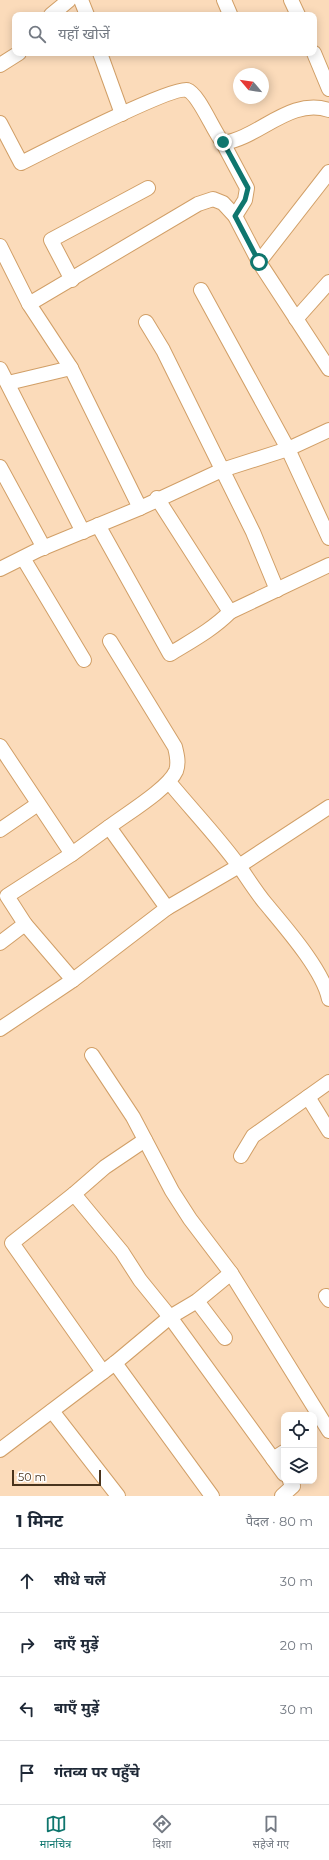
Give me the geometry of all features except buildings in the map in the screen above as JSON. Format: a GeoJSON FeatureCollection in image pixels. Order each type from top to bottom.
{"type":"FeatureCollection","features":[{"type":"Feature","properties":{"kind":"street"},"geometry":{"type":"LineString","coordinates":[[57,12],[79,0],[85,12]]}},
{"type":"Feature","properties":{"kind":"street"},"geometry":{"type":"LineString","coordinates":[[224,0],[229,12]]}},
{"type":"Feature","properties":{"kind":"street"},"geometry":{"type":"LineString","coordinates":[[291,0],[297,12]]}},
{"type":"Feature","properties":{"kind":"street"},"geometry":{"type":"LineString","coordinates":[[0,64],[14,56]]}},
{"type":"Feature","properties":{"kind":"street"},"geometry":{"type":"LineString","coordinates":[[101,56],[122,114]]}},
{"type":"Feature","properties":{"kind":"street"},"geometry":{"type":"LineString","coordinates":[[315,56],[329,89]]}},
{"type":"Feature","properties":{"kind":"street"},"geometry":{"type":"LineString","coordinates":[[0,123],[21,163],[122,114],[177,91],[187,90],[195,96],[217,136],[223,142],[248,188],[245,200],[235,216]]}},
{"type":"Feature","properties":{"kind":"street"},"geometry":{"type":"LineString","coordinates":[[223,142],[236,141],[288,113],[308,108],[329,110]]}},
{"type":"Feature","properties":{"kind":"street"},"geometry":{"type":"LineString","coordinates":[[259,262],[329,172]]}},
{"type":"Feature","properties":{"kind":"street"},"geometry":{"type":"LineString","coordinates":[[72,280],[51,240],[148,188]]}},
{"type":"Feature","properties":{"kind":"street"},"geometry":{"type":"LineString","coordinates":[[29,304],[72,280],[198,204],[213,199],[223,203],[235,216],[259,262],[329,369]]}},
{"type":"Feature","properties":{"kind":"street"},"geometry":{"type":"LineString","coordinates":[[0,246],[29,304],[71,368],[140,508]]}},
{"type":"Feature","properties":{"kind":"street"},"geometry":{"type":"LineString","coordinates":[[296,319],[329,282]]}},
{"type":"Feature","properties":{"kind":"street"},"geometry":{"type":"LineString","coordinates":[[201,290],[288,449],[329,538]]}},
{"type":"Feature","properties":{"kind":"street"},"geometry":{"type":"LineString","coordinates":[[146,322],[163,350],[253,532],[277,590]]}},
{"type":"Feature","properties":{"kind":"street"},"geometry":{"type":"LineString","coordinates":[[0,368],[83,532]]}},
{"type":"Feature","properties":{"kind":"street"},"geometry":{"type":"LineString","coordinates":[[8,383],[71,368]]}},
{"type":"Feature","properties":{"kind":"street"},"geometry":{"type":"LineString","coordinates":[[0,569],[44,548],[140,508],[157,498],[222,470],[288,449],[329,430]]}},
{"type":"Feature","properties":{"kind":"street"},"geometry":{"type":"LineString","coordinates":[[0,467],[44,548]]}},
{"type":"Feature","properties":{"kind":"street"},"geometry":{"type":"LineString","coordinates":[[157,498],[230,612]]}},
{"type":"Feature","properties":{"kind":"street"},"geometry":{"type":"LineString","coordinates":[[98,525],[170,654],[203,635],[230,612],[329,565]]}},
{"type":"Feature","properties":{"kind":"street"},"geometry":{"type":"LineString","coordinates":[[23,558],[84,660]]}},
{"type":"Feature","properties":{"kind":"street"},"geometry":{"type":"LineString","coordinates":[[73,980],[3,899],[72,854],[169,782],[176,771],[178,761],[175,747],[110,641]]}},
{"type":"Feature","properties":{"kind":"street"},"geometry":{"type":"LineString","coordinates":[[0,746],[72,854]]}},
{"type":"Feature","properties":{"kind":"street"},"geometry":{"type":"LineString","coordinates":[[169,782],[239,866],[265,903],[286,928],[317,973],[327,991],[329,999]]}},
{"type":"Feature","properties":{"kind":"street"},"geometry":{"type":"LineString","coordinates":[[0,830],[38,804]]}},
{"type":"Feature","properties":{"kind":"street"},"geometry":{"type":"LineString","coordinates":[[0,1029],[73,980],[167,908],[239,866],[329,807]]}},
{"type":"Feature","properties":{"kind":"street"},"geometry":{"type":"LineString","coordinates":[[109,827],[167,908]]}},
{"type":"Feature","properties":{"kind":"street"},"geometry":{"type":"LineString","coordinates":[[0,943],[25,924]]}},
{"type":"Feature","properties":{"kind":"street"},"geometry":{"type":"LineString","coordinates":[[92,1055],[133,1117],[172,1191],[190,1219],[231,1274],[322,1429]]}},
{"type":"Feature","properties":{"kind":"street"},"geometry":{"type":"LineString","coordinates":[[241,1156],[253,1136],[329,1082]]}},
{"type":"Feature","properties":{"kind":"street"},"geometry":{"type":"LineString","coordinates":[[308,1097],[329,1131]]}},
{"type":"Feature","properties":{"kind":"street"},"geometry":{"type":"LineString","coordinates":[[103,1372],[12,1243],[74,1194],[105,1167],[145,1140]]}},
{"type":"Feature","properties":{"kind":"street"},"geometry":{"type":"LineString","coordinates":[[74,1194],[122,1252],[140,1280],[278,1456]]}},
{"type":"Feature","properties":{"kind":"street"},"geometry":{"type":"LineString","coordinates":[[0,1450],[103,1372],[170,1317],[197,1301],[231,1274]]}},
{"type":"Feature","properties":{"kind":"street"},"geometry":{"type":"LineString","coordinates":[[197,1301],[225,1338]]}},
{"type":"Feature","properties":{"kind":"street"},"geometry":{"type":"LineString","coordinates":[[114,1363],[212,1496]]}},
{"type":"Feature","properties":{"kind":"street"},"geometry":{"type":"LineString","coordinates":[[52,1411],[118,1496]]}},
{"type":"Feature","properties":{"kind":"street"},"geometry":{"type":"LineString","coordinates":[[282,1496],[294,1486],[292,1484]]}},
{"type":"Feature","properties":{"kind":"route"},"geometry":{"type":"LineString","coordinates":[[223,142],[248,188],[245,200],[235,216],[259,262]]}}]}
